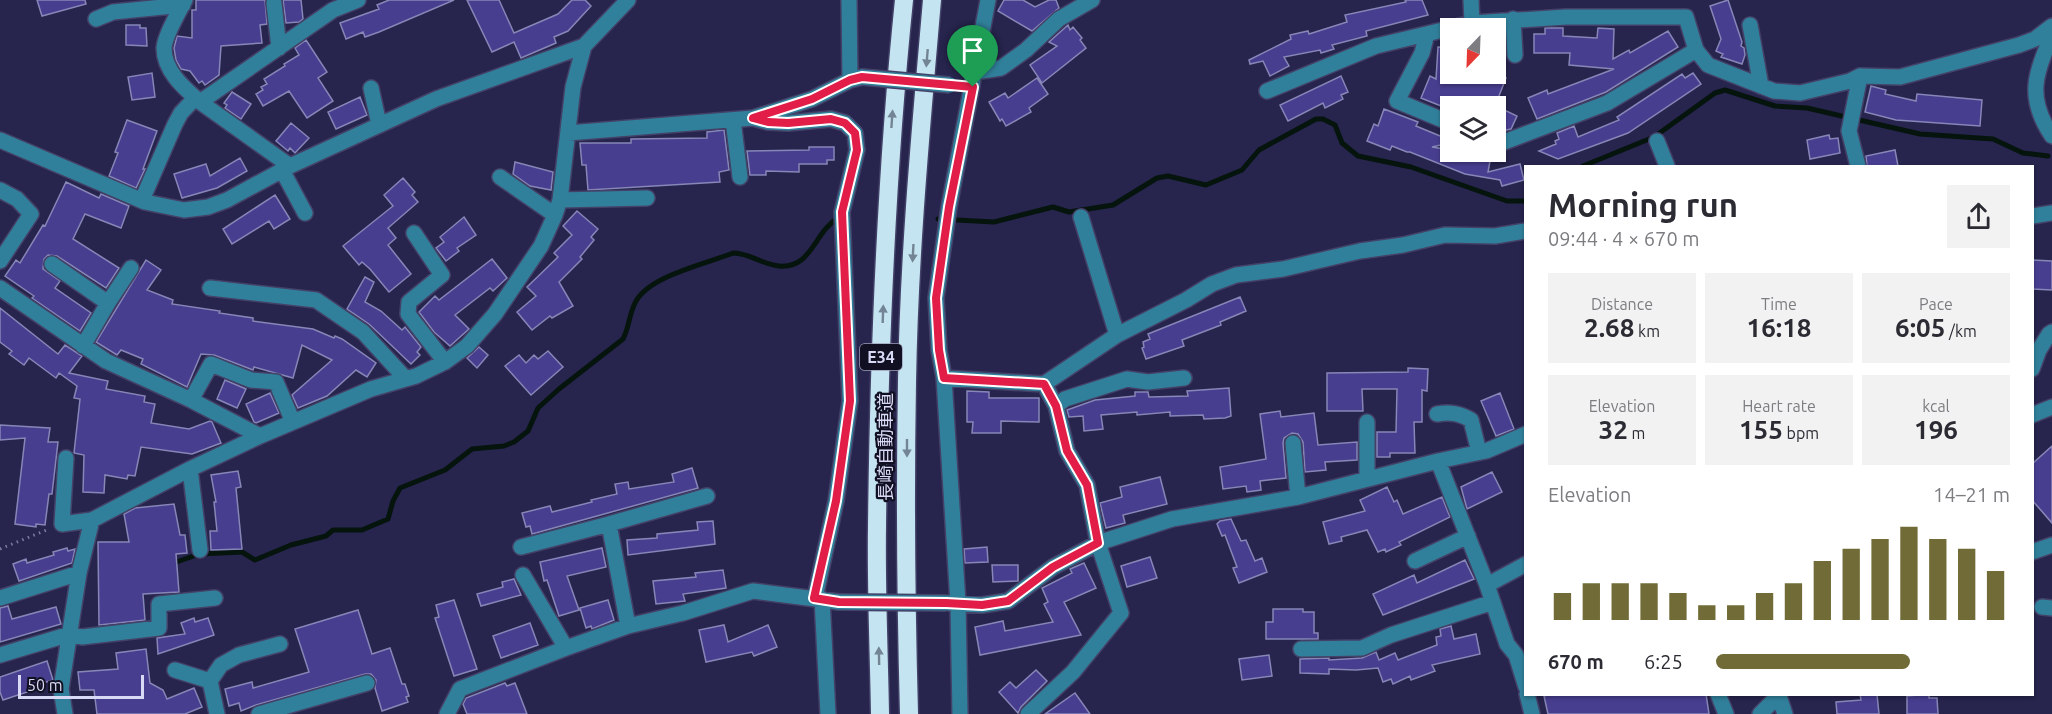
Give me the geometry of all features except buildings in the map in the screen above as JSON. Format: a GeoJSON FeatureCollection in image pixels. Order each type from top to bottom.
{"type":"FeatureCollection","features":[{"type":"Feature","properties":{"kind":"highway","name":"長崎自動車道"},"geometry":{"type":"LineString","coordinates":[[880,714],[877,529],[886,218],[893,109],[904,0]]}},
{"type":"Feature","properties":{"kind":"highway","name":"長崎自動車道"},"geometry":{"type":"LineString","coordinates":[[909,714],[906,634],[907,380],[917,182],[932,0]]}},
{"type":"Feature","properties":{"kind":"street"},"geometry":{"type":"LineString","coordinates":[[141,200],[181,113],[333,10],[358,0]]}},
{"type":"Feature","properties":{"kind":"street"},"geometry":{"type":"LineString","coordinates":[[0,140],[141,200],[184,210],[208,207],[227,200],[286,168],[436,99],[584,46],[628,0]]}},
{"type":"Feature","properties":{"kind":"street"},"geometry":{"type":"LineString","coordinates":[[849,0],[856,79]]}},
{"type":"Feature","properties":{"kind":"street"},"geometry":{"type":"LineString","coordinates":[[960,714],[952,603],[944,378],[939,350],[936,298],[949,207],[988,0]]}},
{"type":"Feature","properties":{"kind":"street"},"geometry":{"type":"LineString","coordinates":[[568,133],[753,118],[812,99],[856,79],[950,85],[974,79],[1001,68],[1026,50],[1059,19],[1092,0]]}},
{"type":"Feature","properties":{"kind":"street"},"geometry":{"type":"LineString","coordinates":[[1471,0],[1472,18]]}},
{"type":"Feature","properties":{"kind":"street"},"geometry":{"type":"LineString","coordinates":[[96,19],[113,12],[184,2]]}},
{"type":"Feature","properties":{"kind":"street"},"geometry":{"type":"LineString","coordinates":[[184,2],[164,47],[169,68],[182,86],[198,100],[286,168],[305,213]]}},
{"type":"Feature","properties":{"kind":"street"},"geometry":{"type":"LineString","coordinates":[[274,3],[279,48]]}},
{"type":"Feature","properties":{"kind":"street"},"geometry":{"type":"LineString","coordinates":[[1506,20],[1686,17],[1696,50],[1708,64],[1774,91],[1800,93],[1850,81],[1860,76],[1900,77],[2019,45],[2035,39],[2052,26]]}},
{"type":"Feature","properties":{"kind":"street"},"geometry":{"type":"LineString","coordinates":[[1513,19],[1515,55]]}},
{"type":"Feature","properties":{"kind":"street"},"geometry":{"type":"LineString","coordinates":[[1750,25],[1761,86]]}},
{"type":"Feature","properties":{"kind":"street"},"geometry":{"type":"LineString","coordinates":[[1267,91],[1376,46],[1440,31]]}},
{"type":"Feature","properties":{"kind":"street"},"geometry":{"type":"LineString","coordinates":[[1427,34],[1422,53],[1397,101],[1440,119]]}},
{"type":"Feature","properties":{"kind":"street"},"geometry":{"type":"LineString","coordinates":[[2052,36],[2039,62],[2035,94],[2036,104],[2044,124],[2052,136]]}},
{"type":"Feature","properties":{"kind":"street"},"geometry":{"type":"LineString","coordinates":[[66,458],[62,524],[92,520],[260,436],[371,389],[406,379],[445,362],[467,346],[495,314],[541,246],[558,208],[573,87],[584,46]]}},
{"type":"Feature","properties":{"kind":"street"},"geometry":{"type":"LineString","coordinates":[[1506,141],[1607,103],[1696,50]]}},
{"type":"Feature","properties":{"kind":"street"},"geometry":{"type":"LineString","coordinates":[[1858,165],[1849,131],[1860,76]]}},
{"type":"Feature","properties":{"kind":"street"},"geometry":{"type":"LineString","coordinates":[[371,88],[379,124]]}},
{"type":"Feature","properties":{"kind":"street"},"geometry":{"type":"LineString","coordinates":[[753,118],[768,122],[788,123],[831,119],[845,123],[855,133],[857,150],[842,212],[850,401],[836,501],[818,598],[828,714]]}},
{"type":"Feature","properties":{"kind":"street"},"geometry":{"type":"LineString","coordinates":[[733,120],[740,177]]}},
{"type":"Feature","properties":{"kind":"street"},"geometry":{"type":"LineString","coordinates":[[1657,141],[1668,165]]}},
{"type":"Feature","properties":{"kind":"street"},"geometry":{"type":"LineString","coordinates":[[500,177],[558,208],[647,198]]}},
{"type":"Feature","properties":{"kind":"street"},"geometry":{"type":"LineString","coordinates":[[0,190],[17,198],[31,214],[0,261]]}},
{"type":"Feature","properties":{"kind":"street"},"geometry":{"type":"LineString","coordinates":[[2034,216],[2052,213]]}},
{"type":"Feature","properties":{"kind":"street"},"geometry":{"type":"LineString","coordinates":[[1081,217],[1117,335]]}},
{"type":"Feature","properties":{"kind":"street"},"geometry":{"type":"LineString","coordinates":[[944,378],[1044,384],[1117,335],[1212,284],[1236,275],[1283,269],[1360,251],[1403,245],[1445,235],[1495,236],[1524,231]]}},
{"type":"Feature","properties":{"kind":"street"},"geometry":{"type":"LineString","coordinates":[[414,233],[442,275],[409,302],[408,314],[445,362]]}},
{"type":"Feature","properties":{"kind":"street"},"geometry":{"type":"LineString","coordinates":[[52,264],[108,303]]}},
{"type":"Feature","properties":{"kind":"street"},"geometry":{"type":"LineString","coordinates":[[83,346],[130,268]]}},
{"type":"Feature","properties":{"kind":"street"},"geometry":{"type":"LineString","coordinates":[[66,293],[75,280]]}},
{"type":"Feature","properties":{"kind":"street"},"geometry":{"type":"LineString","coordinates":[[0,288],[106,362],[191,400],[260,436]]}},
{"type":"Feature","properties":{"kind":"street"},"geometry":{"type":"LineString","coordinates":[[210,288],[316,300],[363,332],[406,379]]}},
{"type":"Feature","properties":{"kind":"street"},"geometry":{"type":"LineString","coordinates":[[2034,364],[2039,350],[2052,332]]}},
{"type":"Feature","properties":{"kind":"street"},"geometry":{"type":"LineString","coordinates":[[191,400],[210,364],[251,380],[276,382],[293,422]]}},
{"type":"Feature","properties":{"kind":"street"},"geometry":{"type":"LineString","coordinates":[[1056,406],[1065,399],[1126,379],[1148,382],[1184,378]]}},
{"type":"Feature","properties":{"kind":"street"},"geometry":{"type":"LineString","coordinates":[[1028,714],[1073,672],[1121,613],[1098,543],[1087,485],[1067,451],[1056,406],[1044,384]]}},
{"type":"Feature","properties":{"kind":"street"},"geometry":{"type":"LineString","coordinates":[[2034,414],[2052,407]]}},
{"type":"Feature","properties":{"kind":"street"},"geometry":{"type":"LineString","coordinates":[[1437,414],[1451,412],[1471,420],[1479,452]]}},
{"type":"Feature","properties":{"kind":"street"},"geometry":{"type":"LineString","coordinates":[[1367,422],[1367,479]]}},
{"type":"Feature","properties":{"kind":"street"},"geometry":{"type":"LineString","coordinates":[[447,714],[460,689],[628,626],[683,613],[753,591],[839,602],[982,605],[1008,601],[1053,567],[1098,543],[1172,519],[1298,496],[1438,460],[1479,452],[1524,435]]}},
{"type":"Feature","properties":{"kind":"street"},"geometry":{"type":"LineString","coordinates":[[1293,443],[1298,496]]}},
{"type":"Feature","properties":{"kind":"street"},"geometry":{"type":"LineString","coordinates":[[1438,460],[1487,585],[1507,644],[1516,655],[1524,678]]}},
{"type":"Feature","properties":{"kind":"street"},"geometry":{"type":"LineString","coordinates":[[190,469],[190,520],[200,550]]}},
{"type":"Feature","properties":{"kind":"street"},"geometry":{"type":"LineString","coordinates":[[521,547],[707,496]]}},
{"type":"Feature","properties":{"kind":"street"},"geometry":{"type":"LineString","coordinates":[[65,714],[61,688],[79,573],[92,520]]}},
{"type":"Feature","properties":{"kind":"street"},"geometry":{"type":"LineString","coordinates":[[609,524],[628,626]]}},
{"type":"Feature","properties":{"kind":"street"},"geometry":{"type":"LineString","coordinates":[[1415,561],[1468,536]]}},
{"type":"Feature","properties":{"kind":"street"},"geometry":{"type":"LineString","coordinates":[[2034,551],[2052,545]]}},
{"type":"Feature","properties":{"kind":"street"},"geometry":{"type":"LineString","coordinates":[[1487,585],[1524,565]]}},
{"type":"Feature","properties":{"kind":"street"},"geometry":{"type":"LineString","coordinates":[[0,598],[79,573]]}},
{"type":"Feature","properties":{"kind":"street"},"geometry":{"type":"LineString","coordinates":[[523,575],[566,648]]}},
{"type":"Feature","properties":{"kind":"street"},"geometry":{"type":"LineString","coordinates":[[0,655],[70,634],[82,637],[159,628],[159,604],[215,598]]}},
{"type":"Feature","properties":{"kind":"street"},"geometry":{"type":"LineString","coordinates":[[1301,648],[1362,648],[1391,634],[1493,602]]}},
{"type":"Feature","properties":{"kind":"street"},"geometry":{"type":"LineString","coordinates":[[217,714],[210,681],[220,665],[238,656],[280,644]]}},
{"type":"Feature","properties":{"kind":"street"},"geometry":{"type":"LineString","coordinates":[[175,670],[210,681]]}},
{"type":"Feature","properties":{"kind":"street"},"geometry":{"type":"LineString","coordinates":[[259,714],[367,683]]}},
{"type":"Feature","properties":{"kind":"street"},"geometry":{"type":"LineString","coordinates":[[1528,696],[1532,714]]}},
{"type":"Feature","properties":{"kind":"street"},"geometry":{"type":"LineString","coordinates":[[1719,696],[1726,714]]}},
{"type":"Feature","properties":{"kind":"street"},"geometry":{"type":"LineString","coordinates":[[1760,714],[1778,696]]}},
{"type":"Feature","properties":{"kind":"street"},"geometry":{"type":"LineString","coordinates":[[1779,696],[1785,714]]}},
{"type":"Feature","properties":{"kind":"path"},"geometry":{"type":"LineString","coordinates":[[0,549],[62,524]]}},
{"type":"Feature","properties":{"kind":"waterway"},"geometry":{"type":"LineString","coordinates":[[1585,165],[1654,137],[1715,93],[1725,90],[1775,106],[1807,108],[1920,134],[1993,139],[2023,153],[2048,156]]}},
{"type":"Feature","properties":{"kind":"waterway"},"geometry":{"type":"LineString","coordinates":[[938,219],[994,222],[1053,207],[1069,212],[1113,205],[1157,178],[1168,176],[1206,185],[1242,170],[1259,150],[1316,119],[1323,119],[1335,125],[1342,143],[1358,156],[1411,167],[1507,201],[1524,201]]}},
{"type":"Feature","properties":{"kind":"waterway"},"geometry":{"type":"LineString","coordinates":[[171,564],[199,554],[242,552],[255,560],[291,545],[326,536],[333,530],[362,530],[388,519],[393,501],[400,488],[445,470],[472,449],[504,446],[514,442],[528,431],[538,408],[623,339],[635,303],[652,285],[679,272],[733,253],[779,266],[799,262],[830,224],[838,218]]}},
{"type":"Feature","properties":{"kind":"route"},"geometry":{"type":"LineString","coordinates":[[862,77],[973,87],[949,207],[936,298],[939,350],[944,378],[1044,384],[1056,406],[1067,451],[1087,485],[1098,543],[1053,567],[1008,601],[982,605],[839,602],[814,598],[836,501],[850,401],[846,350],[842,212],[857,150],[855,133],[845,123],[831,119],[788,123],[768,122],[753,118],[812,99],[850,80],[862,77]]}}]}
